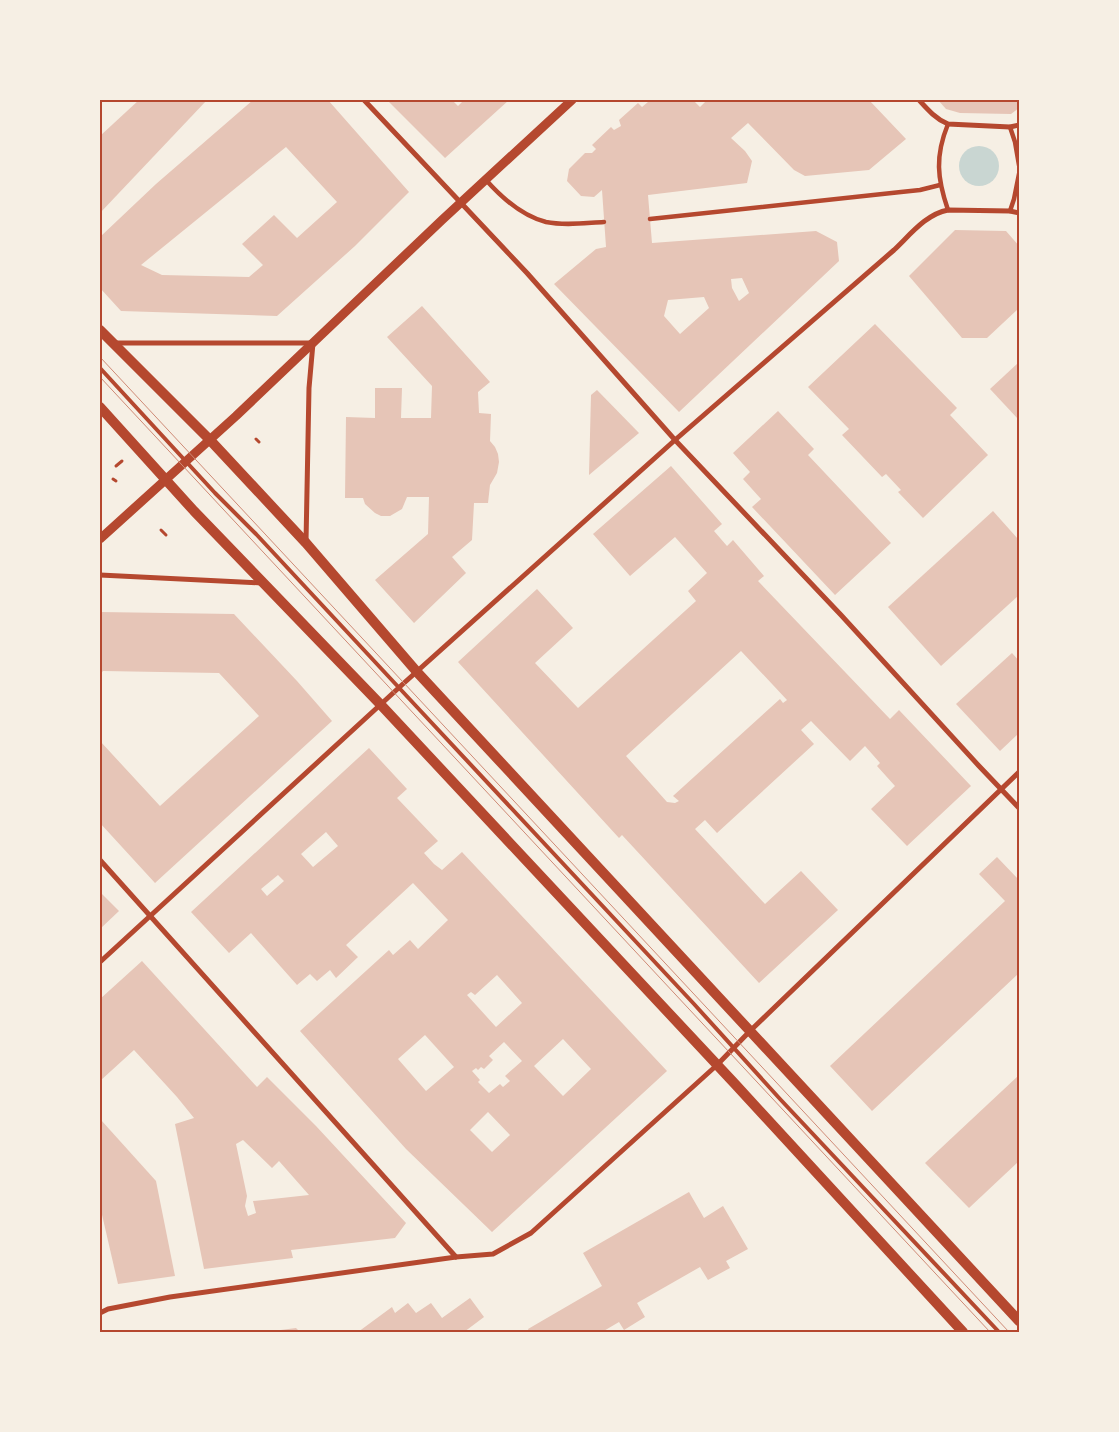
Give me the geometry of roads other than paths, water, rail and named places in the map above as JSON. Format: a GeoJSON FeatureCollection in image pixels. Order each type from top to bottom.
{"type":"FeatureCollection","features":[{"type":"Feature","properties":{"kind":"main road"},"geometry":{"type":"LineString","coordinates":[[100,330],[210,440],[306,543],[417,672],[1019,1321]]}},
{"type":"Feature","properties":{"kind":"main road"},"geometry":{"type":"LineString","coordinates":[[100,407],[166,480],[381,705],[717,1065],[963,1332]]}},
{"type":"Feature","properties":{"kind":"street"},"geometry":{"type":"LineString","coordinates":[[364,100],[528,273],[675,440],[840,614],[1019,808]]}},
{"type":"Feature","properties":{"kind":"street"},"geometry":{"type":"LineString","coordinates":[[100,539],[210,440],[460,202],[572,100]]}},
{"type":"Feature","properties":{"kind":"street"},"geometry":{"type":"LineString","coordinates":[[920,100],[935,117],[948,124],[1010,127],[1019,125]]}},
{"type":"Feature","properties":{"kind":"street"},"geometry":{"type":"LineString","coordinates":[[948,124],[942,139],[938,169],[940,185],[948,210]]}},
{"type":"Feature","properties":{"kind":"street"},"geometry":{"type":"LineString","coordinates":[[1010,127],[1019,165]]}},
{"type":"Feature","properties":{"kind":"street"},"geometry":{"type":"LineString","coordinates":[[1010,211],[1019,174]]}},
{"type":"Feature","properties":{"kind":"street"},"geometry":{"type":"LineString","coordinates":[[486,180],[512,206],[539,220],[562,223],[604,222]]}},
{"type":"Feature","properties":{"kind":"street"},"geometry":{"type":"LineString","coordinates":[[650,219],[920,190],[940,185]]}},
{"type":"Feature","properties":{"kind":"street"},"geometry":{"type":"LineString","coordinates":[[100,962],[399,688],[675,440],[934,215],[948,210],[1010,211],[1019,214]]}},
{"type":"Feature","properties":{"kind":"street"},"geometry":{"type":"LineString","coordinates":[[112,343],[313,342]]}},
{"type":"Feature","properties":{"kind":"street"},"geometry":{"type":"LineString","coordinates":[[306,543],[313,342]]}},
{"type":"Feature","properties":{"kind":"street"},"geometry":{"type":"LineString","coordinates":[[100,575],[263,583]]}},
{"type":"Feature","properties":{"kind":"street"},"geometry":{"type":"LineString","coordinates":[[100,1313],[108,1309],[170,1297],[456,1257],[493,1254],[531,1233],[717,1065],[1019,772]]}},
{"type":"Feature","properties":{"kind":"street"},"geometry":{"type":"LineString","coordinates":[[100,860],[456,1257]]}},
{"type":"Feature","properties":{"kind":"lane"},"geometry":{"type":"LineString","coordinates":[[100,368],[999,1332]]}},
{"type":"Feature","properties":{"kind":"tram line"},"geometry":{"type":"LineString","coordinates":[[100,357],[1009,1332]]}},
{"type":"Feature","properties":{"kind":"tram line"},"geometry":{"type":"LineString","coordinates":[[100,377],[990,1332]]}}]}
